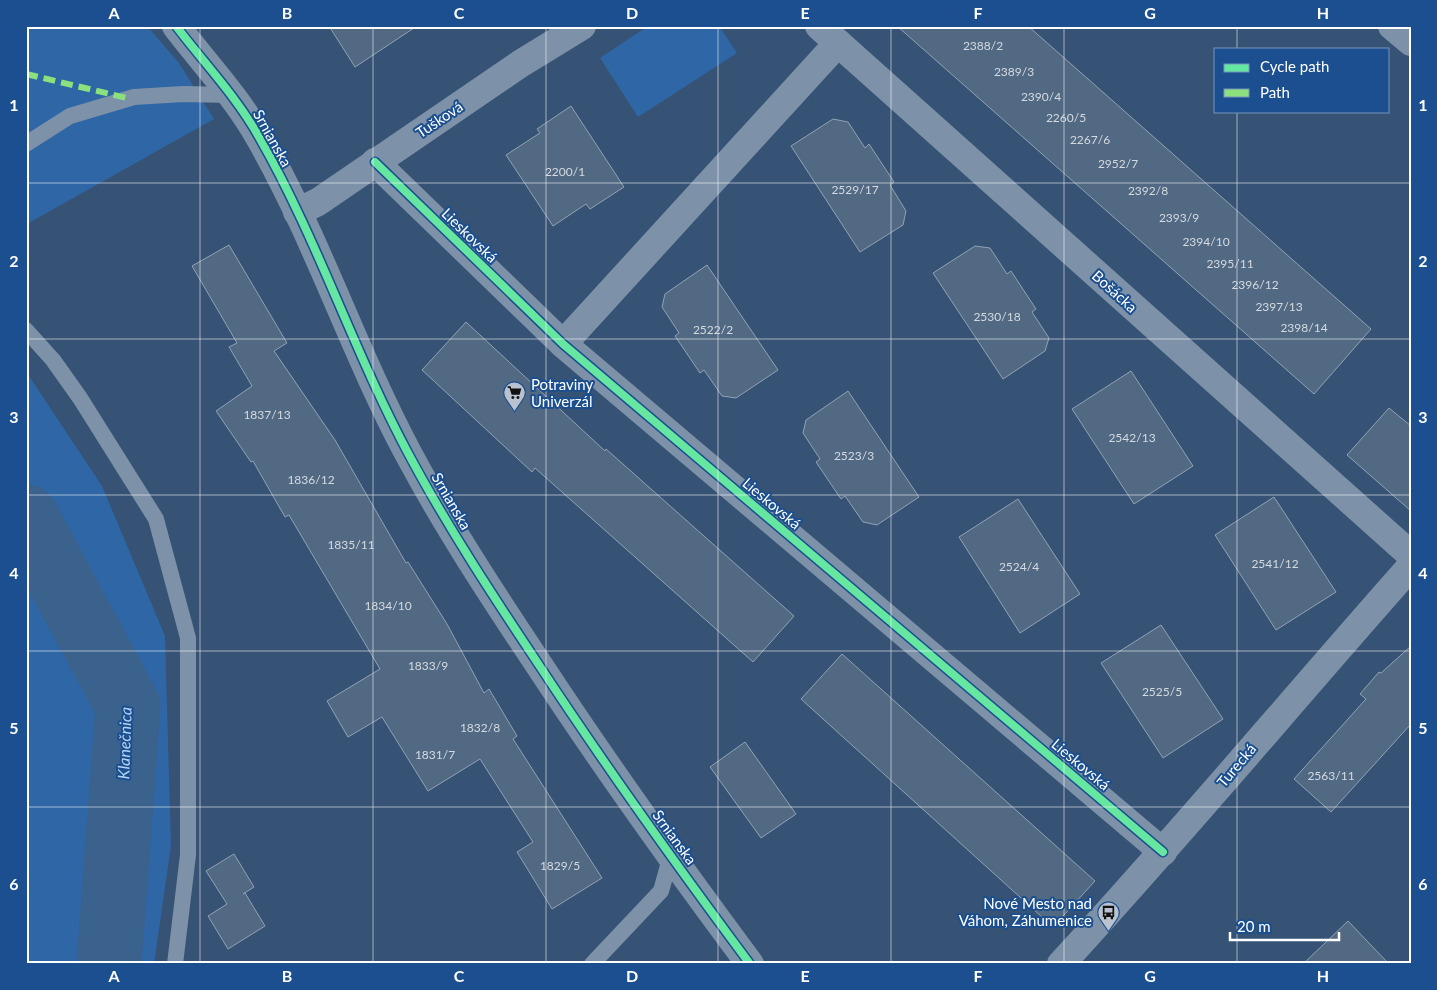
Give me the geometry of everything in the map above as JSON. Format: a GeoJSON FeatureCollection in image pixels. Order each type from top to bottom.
{"type":"FeatureCollection","features":[{"type":"Feature","properties":{"kind":"street","name":"Srnianska"},"geometry":{"type":"LineString","coordinates":[[176,26],[232,95],[259,136],[297,212],[360,355],[418,470],[506,616],[602,760],[750,964]]}},
{"type":"Feature","properties":{"kind":"street","name":"Tušková"},"geometry":{"type":"LineString","coordinates":[[297,212],[318,202],[520,64],[582,26]]}},
{"type":"Feature","properties":{"kind":"street"},"geometry":{"type":"LineString","coordinates":[[1392,26],[1411,42]]}},
{"type":"Feature","properties":{"kind":"street"},"geometry":{"type":"LineString","coordinates":[[563,344],[829,35]]}},
{"type":"Feature","properties":{"kind":"street","name":"Bošácka"},"geometry":{"type":"LineString","coordinates":[[829,35],[1411,555]]}},
{"type":"Feature","properties":{"kind":"street","name":"Lieskovská"},"geometry":{"type":"LineString","coordinates":[[375,162],[563,344],[1163,852]]}},
{"type":"Feature","properties":{"kind":"street","name":"Turecká"},"geometry":{"type":"LineString","coordinates":[[1061,964],[1163,852],[1292,700],[1411,566]]}},
{"type":"Feature","properties":{"kind":"lane"},"geometry":{"type":"LineString","coordinates":[[26,144],[70,116],[134,97],[182,94],[232,95]]}},
{"type":"Feature","properties":{"kind":"lane"},"geometry":{"type":"LineString","coordinates":[[26,330],[53,360],[80,398],[156,518],[188,638],[188,855],[175,964]]}},
{"type":"Feature","properties":{"kind":"lane"},"geometry":{"type":"LineString","coordinates":[[592,964],[662,891],[671,855]]}},
{"type":"Feature","properties":{"kind":"shaded area"},"geometry":{"type":"Polygon","coordinates":[[[26,26],[147,26],[179,63],[214,119],[27,224],[26,227],[26,26]]]}},
{"type":"Feature","properties":{"kind":"shaded area"},"geometry":{"type":"Polygon","coordinates":[[[648,26],[719,26],[737,53],[638,117],[600,58],[648,26]]]}},
{"type":"Feature","properties":{"kind":"shaded area"},"geometry":{"type":"Polygon","coordinates":[[[26,332],[29,376],[102,486],[165,636],[171,846],[154,964],[26,964],[26,332]]]}},
{"type":"Feature","properties":{"kind":"building"},"geometry":{"type":"Polygon","coordinates":[[[329,26],[417,26],[355,67],[329,26]]]}},
{"type":"Feature","properties":{"kind":"building"},"geometry":{"type":"Polygon","coordinates":[[[897,26],[1028,26],[1371,329],[1314,394],[897,26]]]}},
{"type":"Feature","properties":{"kind":"building"},"geometry":{"type":"Polygon","coordinates":[[[571,106],[624,187],[590,209],[586,204],[553,226],[506,155],[540,133],[537,129],[571,106]]]}},
{"type":"Feature","properties":{"kind":"building"},"geometry":{"type":"Polygon","coordinates":[[[833,119],[848,122],[865,148],[869,144],[894,182],[890,185],[906,211],[903,225],[860,252],[791,146],[833,119]]]}},
{"type":"Feature","properties":{"kind":"building"},"geometry":{"type":"Polygon","coordinates":[[[229,245],[287,343],[274,351],[335,440],[406,563],[408,562],[447,624],[484,693],[489,689],[517,736],[513,739],[602,878],[552,909],[517,852],[533,842],[480,759],[428,791],[382,717],[348,737],[327,701],[380,669],[289,515],[285,517],[253,461],[251,462],[216,411],[252,386],[229,347],[237,343],[192,266],[229,245]]]}},
{"type":"Feature","properties":{"kind":"building"},"geometry":{"type":"Polygon","coordinates":[[[975,246],[990,248],[1007,274],[1011,271],[1036,309],[1032,312],[1049,338],[1045,351],[1003,379],[933,273],[975,246]]]}},
{"type":"Feature","properties":{"kind":"building"},"geometry":{"type":"Polygon","coordinates":[[[707,265],[778,370],[736,398],[722,396],[704,370],[700,373],[675,336],[679,333],[662,307],[665,294],[707,265]]]}},
{"type":"Feature","properties":{"kind":"building"},"geometry":{"type":"Polygon","coordinates":[[[466,322],[605,451],[606,449],[794,616],[753,662],[535,468],[532,472],[422,370],[466,322]]]}},
{"type":"Feature","properties":{"kind":"building"},"geometry":{"type":"Polygon","coordinates":[[[1131,371],[1193,466],[1134,504],[1072,409],[1131,371]]]}},
{"type":"Feature","properties":{"kind":"building"},"geometry":{"type":"Polygon","coordinates":[[[848,391],[919,497],[877,525],[863,522],[845,496],[841,499],[816,462],[820,459],[803,433],[806,420],[848,391]]]}},
{"type":"Feature","properties":{"kind":"building"},"geometry":{"type":"Polygon","coordinates":[[[1389,408],[1411,426],[1411,511],[1347,455],[1389,408]]]}},
{"type":"Feature","properties":{"kind":"building"},"geometry":{"type":"Polygon","coordinates":[[[1274,497],[1336,592],[1276,630],[1215,535],[1274,497]]]}},
{"type":"Feature","properties":{"kind":"building"},"geometry":{"type":"Polygon","coordinates":[[[1018,499],[1080,594],[1020,633],[959,537],[1018,499]]]}},
{"type":"Feature","properties":{"kind":"building"},"geometry":{"type":"Polygon","coordinates":[[[1161,625],[1223,719],[1163,758],[1101,663],[1161,625]]]}},
{"type":"Feature","properties":{"kind":"building"},"geometry":{"type":"Polygon","coordinates":[[[1411,646],[1411,724],[1331,812],[1294,779],[1366,699],[1360,694],[1379,672],[1381,673],[1411,646]]]}},
{"type":"Feature","properties":{"kind":"building"},"geometry":{"type":"Polygon","coordinates":[[[842,654],[1095,881],[1053,927],[801,699],[842,654]]]}},
{"type":"Feature","properties":{"kind":"building"},"geometry":{"type":"Polygon","coordinates":[[[745,742],[796,814],[761,838],[710,767],[745,742]]]}},
{"type":"Feature","properties":{"kind":"building"},"geometry":{"type":"Polygon","coordinates":[[[234,854],[254,887],[243,894],[245,893],[265,926],[228,949],[208,916],[227,904],[206,871],[234,854]]]}},
{"type":"Feature","properties":{"kind":"building"},"geometry":{"type":"Polygon","coordinates":[[[1348,921],[1389,964],[1303,964],[1348,921]]]}},
{"type":"Feature","properties":{"kind":"waterway","name":"Klanečnica"},"geometry":{"type":"LineString","coordinates":[[26,517],[128,706],[109,964]]}},
{"type":"Feature","properties":{"kind":"marked path"},"geometry":{"type":"LineString","coordinates":[[26,74],[131,99]]}},
{"type":"Feature","properties":{"kind":"cycle path"},"geometry":{"type":"LineString","coordinates":[[176,26],[250,122],[280,175],[388,414],[454,534],[590,741],[750,964]]}},
{"type":"Feature","properties":{"kind":"cycle path"},"geometry":{"type":"LineString","coordinates":[[375,162],[563,344],[1163,852]]}},
{"type":"Feature","properties":{"kind":"place","name":"Potraviny Univerzál"},"geometry":{"type":"Point","coordinates":[515,412]}},
{"type":"Feature","properties":{"kind":"place","name":"Nové Mesto nad Váhom, Záhumenice"},"geometry":{"type":"Point","coordinates":[1108,931]}}]}
